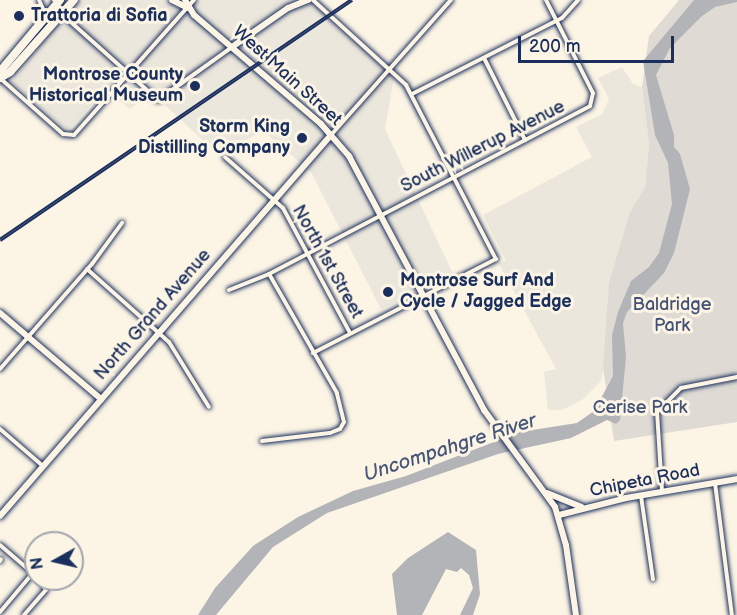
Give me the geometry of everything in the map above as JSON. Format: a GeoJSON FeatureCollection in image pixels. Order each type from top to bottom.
{"type":"FeatureCollection","features":[{"type":"Feature","properties":{"kind":"highway"},"geometry":{"type":"LineString","coordinates":[[0,78],[2,69],[46,18],[54,2],[60,0]]}},
{"type":"Feature","properties":{"kind":"highway"},"geometry":{"type":"LineString","coordinates":[[0,78],[10,72],[74,0]]}},
{"type":"Feature","properties":{"kind":"street"},"geometry":{"type":"LineString","coordinates":[[39,0],[46,18]]}},
{"type":"Feature","properties":{"kind":"street","name":"West Main Street"},"geometry":{"type":"LineString","coordinates":[[172,0],[188,8],[332,135],[349,156],[423,297],[498,429],[546,493],[559,515]]}},
{"type":"Feature","properties":{"kind":"street","name":"West Main Street"},"geometry":{"type":"LineString","coordinates":[[185,0],[188,8]]}},
{"type":"Feature","properties":{"kind":"street"},"geometry":{"type":"LineString","coordinates":[[0,78],[63,134],[71,136],[194,0]]}},
{"type":"Feature","properties":{"kind":"street"},"geometry":{"type":"LineString","coordinates":[[54,2],[62,14],[158,100],[288,9],[308,0]]}},
{"type":"Feature","properties":{"kind":"street"},"geometry":{"type":"LineString","coordinates":[[313,0],[390,69],[412,94],[496,259],[313,353]]}},
{"type":"Feature","properties":{"kind":"street"},"geometry":{"type":"LineString","coordinates":[[332,135],[451,0]]}},
{"type":"Feature","properties":{"kind":"street"},"geometry":{"type":"LineString","coordinates":[[546,0],[556,20]]}},
{"type":"Feature","properties":{"kind":"street"},"geometry":{"type":"LineString","coordinates":[[412,94],[568,14],[578,0]]}},
{"type":"Feature","properties":{"kind":"street","name":"South Willerup Avenue"},"geometry":{"type":"LineString","coordinates":[[229,290],[269,274],[587,109],[595,98],[556,20]]}},
{"type":"Feature","properties":{"kind":"street"},"geometry":{"type":"LineString","coordinates":[[484,58],[525,140]]}},
{"type":"Feature","properties":{"kind":"street","name":"North Grand Avenue"},"geometry":{"type":"LineString","coordinates":[[0,516],[332,135]]}},
{"type":"Feature","properties":{"kind":"street","name":"North 1st Street"},"geometry":{"type":"LineString","coordinates":[[225,158],[283,208],[350,333]]}},
{"type":"Feature","properties":{"kind":"street"},"geometry":{"type":"LineString","coordinates":[[0,369],[87,269],[122,223]]}},
{"type":"Feature","properties":{"kind":"street"},"geometry":{"type":"LineString","coordinates":[[87,269],[169,342],[209,407]]}},
{"type":"Feature","properties":{"kind":"street"},"geometry":{"type":"LineString","coordinates":[[262,441],[330,434],[343,426],[337,393],[269,274]]}},
{"type":"Feature","properties":{"kind":"street"},"geometry":{"type":"LineString","coordinates":[[0,313],[101,399]]}},
{"type":"Feature","properties":{"kind":"street"},"geometry":{"type":"LineString","coordinates":[[662,491],[657,412],[681,388],[737,377]]}},
{"type":"Feature","properties":{"kind":"street"},"geometry":{"type":"LineString","coordinates":[[0,429],[43,466]]}},
{"type":"Feature","properties":{"kind":"street","name":"Chipeta Road"},"geometry":{"type":"LineString","coordinates":[[559,515],[641,495],[737,479]]}},
{"type":"Feature","properties":{"kind":"street"},"geometry":{"type":"LineString","coordinates":[[715,483],[732,615]]}},
{"type":"Feature","properties":{"kind":"street"},"geometry":{"type":"LineString","coordinates":[[546,493],[572,506],[597,506]]}},
{"type":"Feature","properties":{"kind":"street"},"geometry":{"type":"LineString","coordinates":[[641,495],[654,579]]}},
{"type":"Feature","properties":{"kind":"street"},"geometry":{"type":"LineString","coordinates":[[559,515],[576,615]]}},
{"type":"Feature","properties":{"kind":"street"},"geometry":{"type":"LineString","coordinates":[[0,545],[24,566]]}},
{"type":"Feature","properties":{"kind":"street"},"geometry":{"type":"LineString","coordinates":[[0,612],[24,587]]}},
{"type":"Feature","properties":{"kind":"street"},"geometry":{"type":"LineString","coordinates":[[24,615],[45,591]]}},
{"type":"Feature","properties":{"kind":"shaded area"},"geometry":{"type":"Polygon","coordinates":[[[78,0],[313,0],[394,77],[385,129],[454,276],[381,309],[311,172],[263,131],[219,155],[151,92],[130,109],[105,89],[70,128],[65,128],[12,82],[78,0]]]}},
{"type":"Feature","properties":{"kind":"shaded area"},"geometry":{"type":"Polygon","coordinates":[[[694,0],[737,0],[737,2],[715,7],[702,16],[670,48],[656,75],[674,135],[674,147],[680,154],[690,189],[674,253],[664,273],[627,312],[623,323],[626,357],[620,420],[616,424],[607,420],[571,438],[498,454],[327,513],[273,547],[216,615],[198,615],[215,588],[253,546],[298,517],[353,491],[406,476],[520,432],[577,423],[594,411],[613,376],[612,335],[618,312],[631,281],[649,267],[659,253],[672,204],[668,163],[655,135],[643,61],[694,0]]]}},
{"type":"Feature","properties":{"kind":"shaded area"},"geometry":{"type":"Polygon","coordinates":[[[622,67],[633,84],[642,87],[649,144],[645,187],[630,212],[601,381],[582,400],[562,410],[548,410],[544,372],[556,369],[499,264],[506,260],[483,215],[592,157],[576,127],[602,114],[609,99],[598,78],[622,67]]]}},
{"type":"Feature","properties":{"kind":"shaded area"},"geometry":{"type":"Polygon","coordinates":[[[448,532],[476,550],[480,594],[473,615],[460,615],[473,588],[469,575],[461,568],[457,572],[446,569],[422,615],[397,615],[392,574],[408,558],[448,532]]]}},
{"type":"Feature","properties":{"kind":"green space","name":"Baldridge Park"},"geometry":{"type":"Polygon","coordinates":[[[679,0],[737,0],[737,422],[614,441],[603,368],[609,283],[630,212],[645,187],[649,144],[642,87],[649,36],[679,0]]]}},
{"type":"Feature","properties":{"kind":"railway"},"geometry":{"type":"LineString","coordinates":[[0,240],[352,0]]}},
{"type":"Feature","properties":{"kind":"place","name":"Trattoria di Sofia"},"geometry":{"type":"Point","coordinates":[19,16]}},
{"type":"Feature","properties":{"kind":"place","name":"Montrose County Historical Museum"},"geometry":{"type":"Point","coordinates":[195,86]}},
{"type":"Feature","properties":{"kind":"place","name":"Storm King Distilling Company"},"geometry":{"type":"Point","coordinates":[302,138]}},
{"type":"Feature","properties":{"kind":"place","name":"Montrose Surf And Cycle / Jagged Edge"},"geometry":{"type":"Point","coordinates":[388,292]}},
{"type":"Feature","properties":{"kind":"park label","name":"Cerise Park"},"geometry":{"type":"Point","coordinates":[640,408]}},
{"type":"Feature","properties":{"kind":"water label","name":"Uncompahgre River"},"geometry":{"type":"Point","coordinates":[450,448]}}]}
